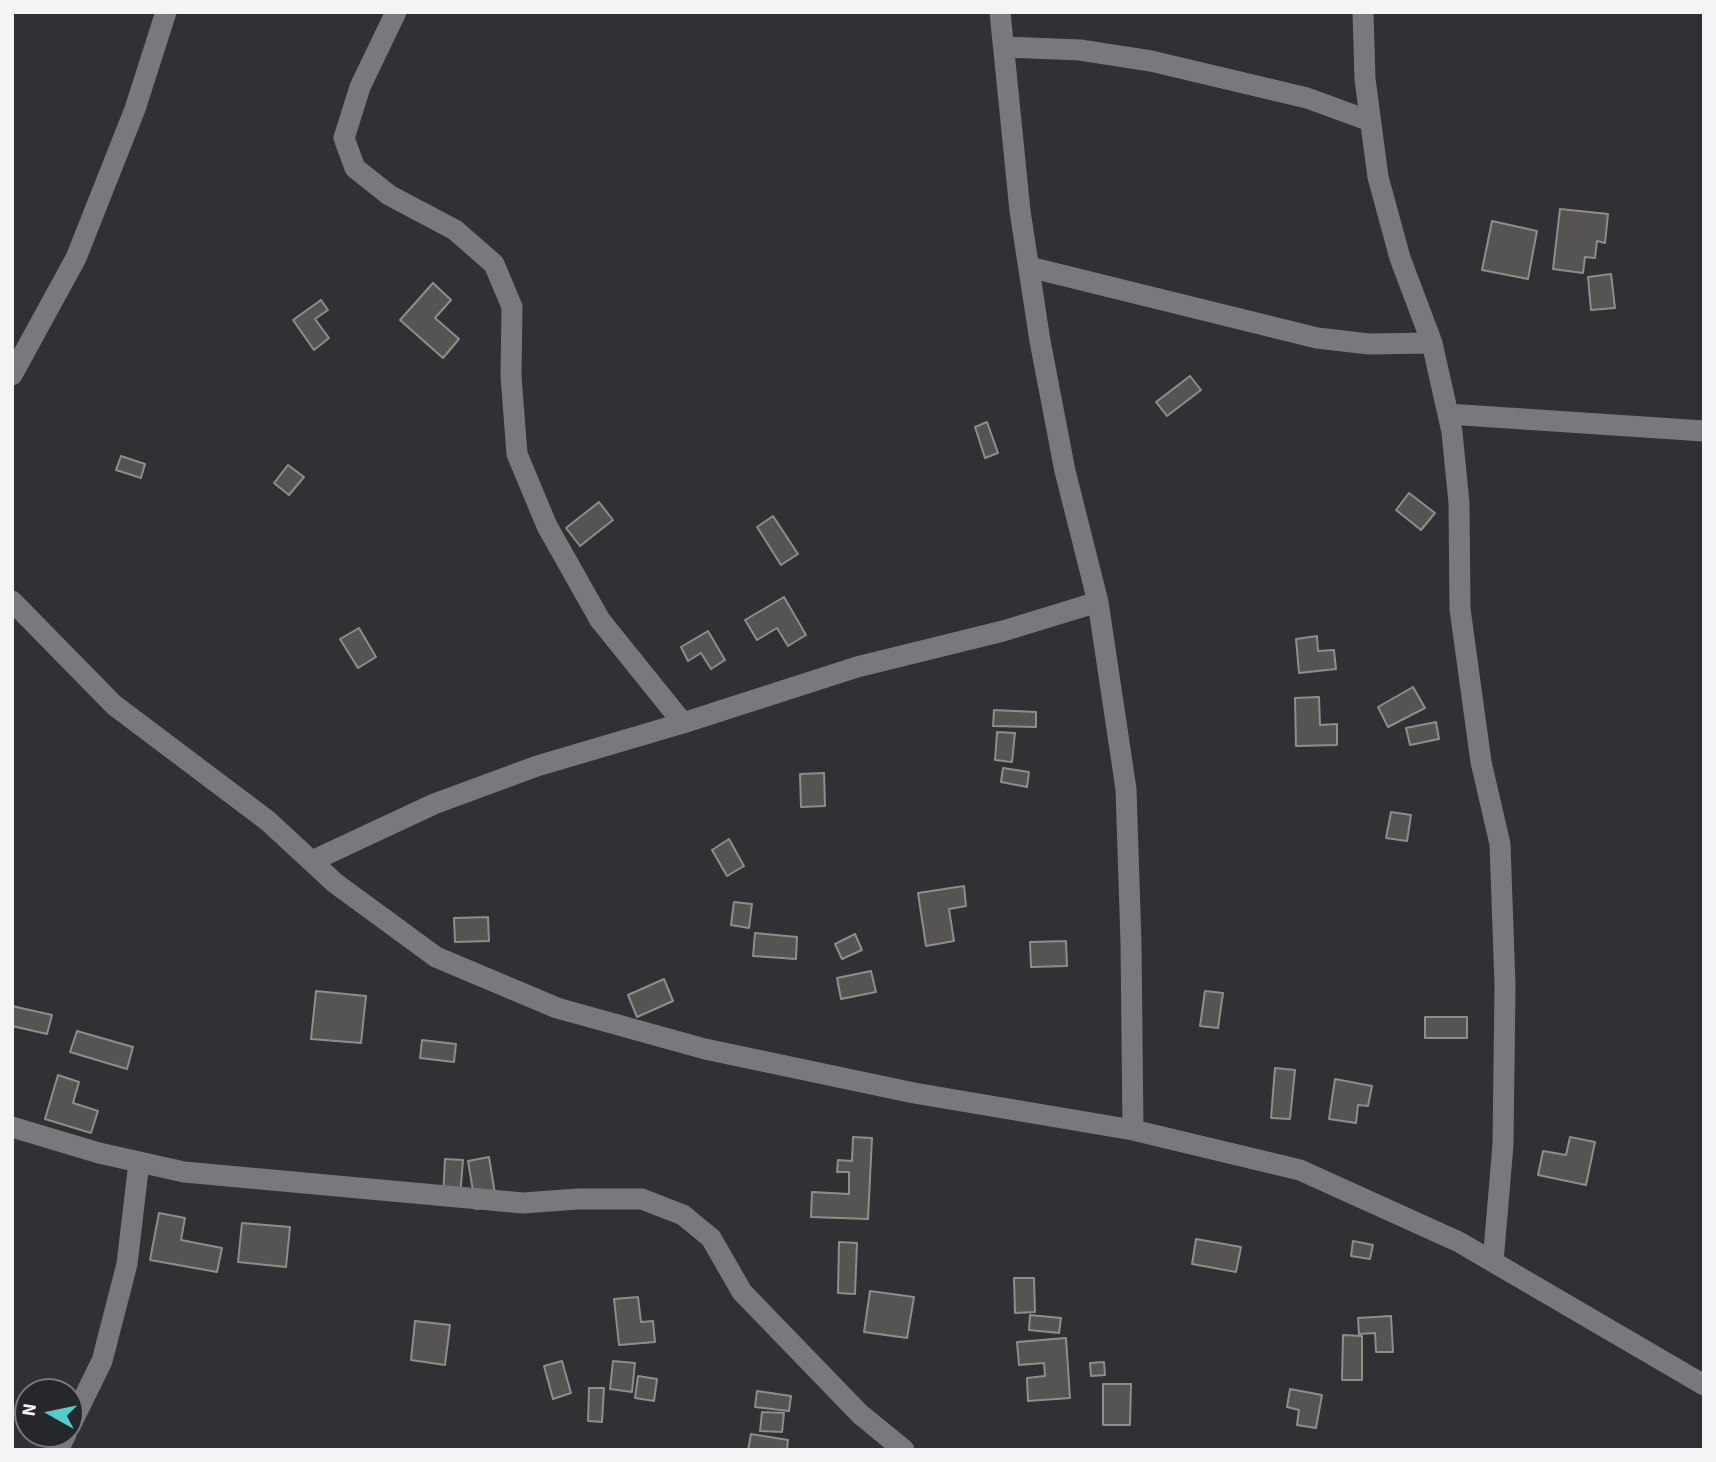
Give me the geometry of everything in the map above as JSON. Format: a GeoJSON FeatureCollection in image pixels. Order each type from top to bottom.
{"type":"FeatureCollection","features":[{"type":"Feature","properties":{"kind":"street"},"geometry":{"type":"LineString","coordinates":[[12,375],[76,258],[135,109],[166,12]]}},
{"type":"Feature","properties":{"kind":"street"},"geometry":{"type":"LineString","coordinates":[[396,12],[360,88],[344,138],[355,168],[389,195],[454,230],[494,264],[512,307],[511,376],[517,454],[547,526],[600,620],[683,723]]}},
{"type":"Feature","properties":{"kind":"street"},"geometry":{"type":"LineString","coordinates":[[1000,12],[1020,211],[1029,267],[1065,471],[1098,602],[1126,789],[1133,1130]]}},
{"type":"Feature","properties":{"kind":"street"},"geometry":{"type":"LineString","coordinates":[[1363,12],[1364,79],[1378,177],[1400,258],[1432,343],[1452,432],[1459,503],[1460,609],[1481,762],[1500,844],[1505,985],[1503,1145],[1493,1262]]}},
{"type":"Feature","properties":{"kind":"street"},"geometry":{"type":"LineString","coordinates":[[1005,47],[1080,50],[1151,61],[1307,98],[1370,121]]}},
{"type":"Feature","properties":{"kind":"street"},"geometry":{"type":"LineString","coordinates":[[1029,267],[1317,338],[1369,344],[1432,343]]}},
{"type":"Feature","properties":{"kind":"street"},"geometry":{"type":"LineString","coordinates":[[1448,414],[1704,431]]}},
{"type":"Feature","properties":{"kind":"street"},"geometry":{"type":"LineString","coordinates":[[12,601],[114,705],[268,821],[335,883],[436,957],[557,1008],[705,1049],[914,1093],[1133,1130],[1300,1170],[1459,1242],[1704,1385]]}},
{"type":"Feature","properties":{"kind":"street"},"geometry":{"type":"LineString","coordinates":[[312,861],[434,804],[537,766],[857,667],[1003,631],[1098,602]]}},
{"type":"Feature","properties":{"kind":"street"},"geometry":{"type":"LineString","coordinates":[[12,1127],[99,1153],[184,1172],[523,1203],[578,1199],[642,1199],[683,1215],[710,1238],[742,1292],[860,1414],[899,1448]]}},
{"type":"Feature","properties":{"kind":"street"},"geometry":{"type":"LineString","coordinates":[[84,1398],[102,1361],[127,1264],[139,1162]]}},
{"type":"Feature","properties":{"kind":"building"},"geometry":{"type":"Polygon","coordinates":[[[1560,209],[1608,214],[1605,243],[1597,241],[1595,258],[1585,257],[1583,273],[1553,269],[1560,209]]]}},
{"type":"Feature","properties":{"kind":"building"},"geometry":{"type":"Polygon","coordinates":[[[1492,221],[1537,231],[1528,279],[1482,270],[1492,221]]]}},
{"type":"Feature","properties":{"kind":"building"},"geometry":{"type":"Polygon","coordinates":[[[1611,274],[1615,308],[1591,310],[1588,277],[1611,274]]]}},
{"type":"Feature","properties":{"kind":"building"},"geometry":{"type":"Polygon","coordinates":[[[433,283],[451,300],[435,318],[459,339],[443,358],[400,320],[433,283]]]}},
{"type":"Feature","properties":{"kind":"building"},"geometry":{"type":"Polygon","coordinates":[[[321,300],[328,310],[315,319],[329,338],[314,350],[293,320],[321,300]]]}},
{"type":"Feature","properties":{"kind":"building"},"geometry":{"type":"Polygon","coordinates":[[[1190,376],[1201,390],[1167,416],[1156,402],[1190,376]]]}},
{"type":"Feature","properties":{"kind":"building"},"geometry":{"type":"Polygon","coordinates":[[[987,422],[998,453],[985,458],[975,427],[987,422]]]}},
{"type":"Feature","properties":{"kind":"building"},"geometry":{"type":"Polygon","coordinates":[[[121,456],[145,464],[141,478],[116,470],[121,456]]]}},
{"type":"Feature","properties":{"kind":"building"},"geometry":{"type":"Polygon","coordinates":[[[288,465],[304,477],[289,495],[274,483],[288,465]]]}},
{"type":"Feature","properties":{"kind":"building"},"geometry":{"type":"Polygon","coordinates":[[[1409,493],[1435,513],[1421,530],[1396,510],[1409,493]]]}},
{"type":"Feature","properties":{"kind":"building"},"geometry":{"type":"Polygon","coordinates":[[[599,502],[613,520],[580,546],[566,528],[599,502]]]}},
{"type":"Feature","properties":{"kind":"building"},"geometry":{"type":"Polygon","coordinates":[[[773,516],[798,554],[781,565],[757,527],[773,516]]]}},
{"type":"Feature","properties":{"kind":"building"},"geometry":{"type":"Polygon","coordinates":[[[784,597],[806,635],[788,646],[777,628],[757,640],[745,620],[784,597]]]}},
{"type":"Feature","properties":{"kind":"building"},"geometry":{"type":"Polygon","coordinates":[[[359,628],[376,657],[358,668],[340,639],[359,628]]]}},
{"type":"Feature","properties":{"kind":"building"},"geometry":{"type":"Polygon","coordinates":[[[708,631],[725,660],[711,669],[701,653],[688,661],[681,647],[708,631]]]}},
{"type":"Feature","properties":{"kind":"building"},"geometry":{"type":"Polygon","coordinates":[[[1317,636],[1318,651],[1334,650],[1336,669],[1299,673],[1296,639],[1317,636]]]}},
{"type":"Feature","properties":{"kind":"building"},"geometry":{"type":"Polygon","coordinates":[[[1413,687],[1425,708],[1388,727],[1378,707],[1413,687]]]}},
{"type":"Feature","properties":{"kind":"building"},"geometry":{"type":"Polygon","coordinates":[[[1319,697],[1320,725],[1337,724],[1337,745],[1296,746],[1295,698],[1319,697]]]}},
{"type":"Feature","properties":{"kind":"building"},"geometry":{"type":"Polygon","coordinates":[[[994,710],[1036,712],[1036,727],[993,726],[994,710]]]}},
{"type":"Feature","properties":{"kind":"building"},"geometry":{"type":"Polygon","coordinates":[[[1436,722],[1439,739],[1410,745],[1406,728],[1436,722]]]}},
{"type":"Feature","properties":{"kind":"building"},"geometry":{"type":"Polygon","coordinates":[[[997,732],[1015,733],[1012,762],[995,760],[997,732]]]}},
{"type":"Feature","properties":{"kind":"building"},"geometry":{"type":"Polygon","coordinates":[[[1003,768],[1029,772],[1027,787],[1001,782],[1003,768]]]}},
{"type":"Feature","properties":{"kind":"building"},"geometry":{"type":"Polygon","coordinates":[[[824,773],[825,806],[801,807],[800,774],[824,773]]]}},
{"type":"Feature","properties":{"kind":"building"},"geometry":{"type":"Polygon","coordinates":[[[1391,812],[1411,815],[1407,841],[1386,838],[1391,812]]]}},
{"type":"Feature","properties":{"kind":"building"},"geometry":{"type":"Polygon","coordinates":[[[729,839],[744,866],[727,876],[712,850],[729,839]]]}},
{"type":"Feature","properties":{"kind":"building"},"geometry":{"type":"Polygon","coordinates":[[[964,886],[966,906],[949,909],[954,941],[926,946],[918,893],[964,886]]]}},
{"type":"Feature","properties":{"kind":"building"},"geometry":{"type":"Polygon","coordinates":[[[734,902],[752,904],[749,928],[731,925],[734,902]]]}},
{"type":"Feature","properties":{"kind":"building"},"geometry":{"type":"Polygon","coordinates":[[[488,917],[489,941],[455,942],[454,918],[488,917]]]}},
{"type":"Feature","properties":{"kind":"building"},"geometry":{"type":"Polygon","coordinates":[[[755,933],[797,937],[796,959],[753,956],[755,933]]]}},
{"type":"Feature","properties":{"kind":"building"},"geometry":{"type":"Polygon","coordinates":[[[855,934],[862,950],[842,959],[835,944],[855,934]]]}},
{"type":"Feature","properties":{"kind":"building"},"geometry":{"type":"Polygon","coordinates":[[[1066,941],[1067,966],[1031,967],[1030,942],[1066,941]]]}},
{"type":"Feature","properties":{"kind":"building"},"geometry":{"type":"Polygon","coordinates":[[[871,971],[876,992],[841,999],[837,978],[871,971]]]}},
{"type":"Feature","properties":{"kind":"building"},"geometry":{"type":"Polygon","coordinates":[[[664,979],[673,1001],[637,1017],[628,995],[664,979]]]}},
{"type":"Feature","properties":{"kind":"building"},"geometry":{"type":"Polygon","coordinates":[[[316,991],[366,996],[361,1043],[311,1039],[316,991]]]}},
{"type":"Feature","properties":{"kind":"building"},"geometry":{"type":"Polygon","coordinates":[[[1205,991],[1223,993],[1218,1028],[1200,1026],[1205,991]]]}},
{"type":"Feature","properties":{"kind":"building"},"geometry":{"type":"Polygon","coordinates":[[[12,1006],[52,1015],[47,1034],[12,1026],[12,1006]]]}},
{"type":"Feature","properties":{"kind":"building"},"geometry":{"type":"Polygon","coordinates":[[[1425,1017],[1467,1017],[1467,1038],[1425,1038],[1425,1017]]]}},
{"type":"Feature","properties":{"kind":"building"},"geometry":{"type":"Polygon","coordinates":[[[77,1031],[133,1047],[127,1069],[70,1052],[77,1031]]]}},
{"type":"Feature","properties":{"kind":"building"},"geometry":{"type":"Polygon","coordinates":[[[422,1040],[456,1044],[454,1062],[420,1058],[422,1040]]]}},
{"type":"Feature","properties":{"kind":"building"},"geometry":{"type":"Polygon","coordinates":[[[1275,1068],[1295,1070],[1290,1119],[1271,1118],[1275,1068]]]}},
{"type":"Feature","properties":{"kind":"building"},"geometry":{"type":"Polygon","coordinates":[[[58,1075],[79,1082],[73,1103],[98,1111],[91,1133],[45,1119],[58,1075]]]}},
{"type":"Feature","properties":{"kind":"building"},"geometry":{"type":"Polygon","coordinates":[[[1335,1079],[1372,1086],[1368,1106],[1358,1105],[1356,1123],[1329,1119],[1335,1079]]]}},
{"type":"Feature","properties":{"kind":"building"},"geometry":{"type":"Polygon","coordinates":[[[853,1137],[872,1138],[868,1219],[811,1217],[812,1192],[849,1194],[849,1172],[837,1172],[838,1160],[852,1161],[853,1137]]]}},
{"type":"Feature","properties":{"kind":"building"},"geometry":{"type":"Polygon","coordinates":[[[1570,1137],[1595,1142],[1586,1185],[1538,1175],[1543,1151],[1566,1155],[1570,1137]]]}},
{"type":"Feature","properties":{"kind":"building"},"geometry":{"type":"Polygon","coordinates":[[[489,1157],[497,1206],[476,1209],[468,1161],[489,1157]]]}},
{"type":"Feature","properties":{"kind":"building"},"geometry":{"type":"Polygon","coordinates":[[[445,1159],[463,1160],[460,1197],[443,1196],[445,1159]]]}},
{"type":"Feature","properties":{"kind":"building"},"geometry":{"type":"Polygon","coordinates":[[[159,1213],[185,1218],[181,1240],[222,1248],[217,1272],[150,1260],[159,1213]]]}},
{"type":"Feature","properties":{"kind":"building"},"geometry":{"type":"Polygon","coordinates":[[[242,1223],[290,1227],[286,1267],[238,1262],[242,1223]]]}},
{"type":"Feature","properties":{"kind":"building"},"geometry":{"type":"Polygon","coordinates":[[[1196,1239],[1241,1247],[1236,1272],[1192,1264],[1196,1239]]]}},
{"type":"Feature","properties":{"kind":"building"},"geometry":{"type":"Polygon","coordinates":[[[1353,1241],[1373,1245],[1370,1259],[1351,1256],[1353,1241]]]}},
{"type":"Feature","properties":{"kind":"building"},"geometry":{"type":"Polygon","coordinates":[[[839,1242],[857,1243],[855,1294],[838,1293],[839,1242]]]}},
{"type":"Feature","properties":{"kind":"building"},"geometry":{"type":"Polygon","coordinates":[[[1014,1278],[1034,1278],[1035,1312],[1015,1313],[1014,1278]]]}},
{"type":"Feature","properties":{"kind":"building"},"geometry":{"type":"Polygon","coordinates":[[[870,1291],[914,1297],[907,1338],[864,1332],[870,1291]]]}},
{"type":"Feature","properties":{"kind":"building"},"geometry":{"type":"Polygon","coordinates":[[[638,1297],[641,1322],[653,1321],[655,1342],[619,1345],[614,1299],[638,1297]]]}},
{"type":"Feature","properties":{"kind":"building"},"geometry":{"type":"Polygon","coordinates":[[[1030,1315],[1061,1318],[1059,1333],[1029,1330],[1030,1315]]]}},
{"type":"Feature","properties":{"kind":"building"},"geometry":{"type":"Polygon","coordinates":[[[1391,1316],[1393,1352],[1376,1352],[1375,1333],[1359,1334],[1358,1318],[1391,1316]]]}},
{"type":"Feature","properties":{"kind":"building"},"geometry":{"type":"Polygon","coordinates":[[[415,1321],[450,1325],[445,1365],[411,1360],[415,1321]]]}},
{"type":"Feature","properties":{"kind":"building"},"geometry":{"type":"Polygon","coordinates":[[[1343,1335],[1362,1336],[1362,1380],[1342,1380],[1343,1335]]]}},
{"type":"Feature","properties":{"kind":"building"},"geometry":{"type":"Polygon","coordinates":[[[1066,1338],[1070,1398],[1028,1401],[1027,1378],[1045,1376],[1044,1363],[1019,1365],[1017,1342],[1066,1338]]]}},
{"type":"Feature","properties":{"kind":"building"},"geometry":{"type":"Polygon","coordinates":[[[562,1361],[571,1393],[553,1399],[544,1366],[562,1361]]]}},
{"type":"Feature","properties":{"kind":"building"},"geometry":{"type":"Polygon","coordinates":[[[613,1361],[635,1363],[632,1392],[610,1389],[613,1361]]]}},
{"type":"Feature","properties":{"kind":"building"},"geometry":{"type":"Polygon","coordinates":[[[1104,1362],[1105,1375],[1091,1376],[1090,1363],[1104,1362]]]}},
{"type":"Feature","properties":{"kind":"building"},"geometry":{"type":"Polygon","coordinates":[[[638,1376],[657,1379],[654,1401],[635,1398],[638,1376]]]}},
{"type":"Feature","properties":{"kind":"building"},"geometry":{"type":"Polygon","coordinates":[[[1103,1384],[1131,1384],[1130,1425],[1103,1425],[1103,1384]]]}},
{"type":"Feature","properties":{"kind":"building"},"geometry":{"type":"Polygon","coordinates":[[[589,1388],[604,1388],[602,1422],[588,1421],[589,1388]]]}},
{"type":"Feature","properties":{"kind":"building"},"geometry":{"type":"Polygon","coordinates":[[[1290,1389],[1322,1395],[1316,1428],[1297,1425],[1299,1410],[1287,1407],[1290,1389]]]}},
{"type":"Feature","properties":{"kind":"building"},"geometry":{"type":"Polygon","coordinates":[[[757,1391],[791,1396],[789,1411],[755,1407],[757,1391]]]}},
{"type":"Feature","properties":{"kind":"building"},"geometry":{"type":"Polygon","coordinates":[[[762,1412],[784,1413],[782,1432],[760,1431],[762,1412]]]}},
{"type":"Feature","properties":{"kind":"building"},"geometry":{"type":"Polygon","coordinates":[[[751,1434],[788,1440],[787,1450],[748,1450],[751,1434]]]}}]}
